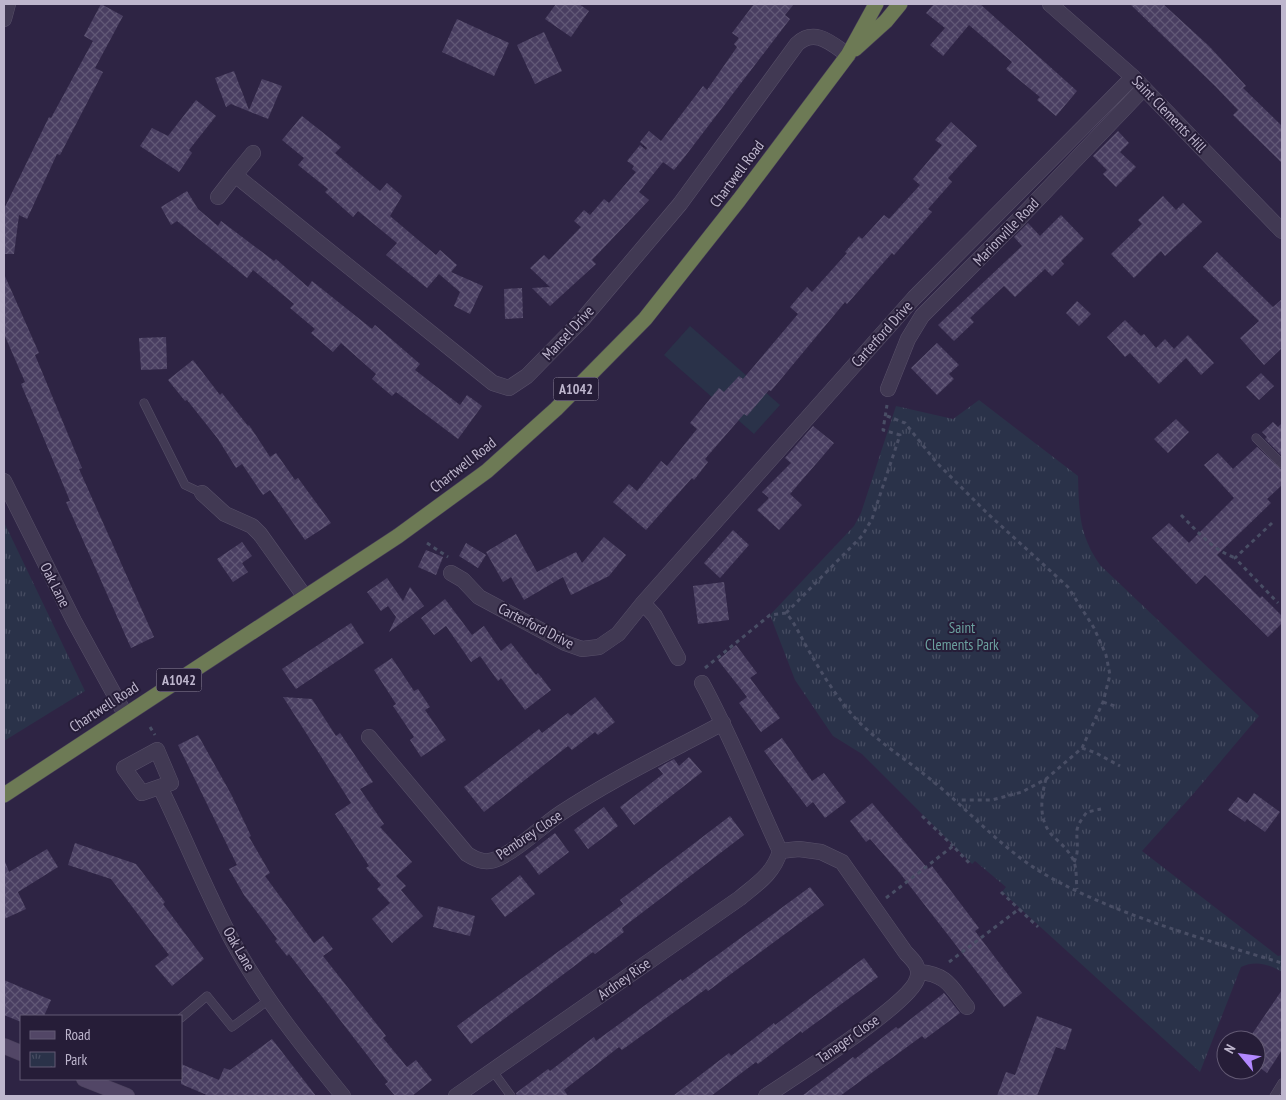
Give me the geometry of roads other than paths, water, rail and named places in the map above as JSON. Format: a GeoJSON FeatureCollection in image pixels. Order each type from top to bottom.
{"type":"FeatureCollection","features":[{"type":"Feature","properties":{"kind":"highway","name":"Chartwell Road"},"geometry":{"type":"LineString","coordinates":[[4,795],[398,536],[487,471],[556,409],[645,319],[739,200],[848,56],[876,4]]}},
{"type":"Feature","properties":{"kind":"highway","name":"Chartwell Road"},"geometry":{"type":"LineString","coordinates":[[848,56],[886,21],[900,4]]}},
{"type":"Feature","properties":{"kind":"street"},"geometry":{"type":"LineString","coordinates":[[4,19],[8,4]]}},
{"type":"Feature","properties":{"kind":"street","name":"Saint Clements Hill"},"geometry":{"type":"LineString","coordinates":[[1050,4],[1138,82],[1282,231]]}},
{"type":"Feature","properties":{"kind":"street","name":"Mansel Drive"},"geometry":{"type":"LineString","coordinates":[[235,175],[493,383],[510,388],[527,376],[582,320],[680,204],[797,44],[810,36],[818,36],[848,56]]}},
{"type":"Feature","properties":{"kind":"street","name":"Marionville Road"},"geometry":{"type":"LineString","coordinates":[[888,389],[908,339],[922,316],[1020,218],[1138,82]]}},
{"type":"Feature","properties":{"kind":"street","name":"Carterford Drive"},"geometry":{"type":"LineString","coordinates":[[450,573],[463,580],[479,597],[565,643],[582,649],[599,647],[618,634],[643,603],[914,298],[1138,82]]}},
{"type":"Feature","properties":{"kind":"street"},"geometry":{"type":"LineString","coordinates":[[218,196],[253,153]]}},
{"type":"Feature","properties":{"kind":"street","name":"Oak Lane"},"geometry":{"type":"LineString","coordinates":[[4,481],[74,621],[125,714]]}},
{"type":"Feature","properties":{"kind":"street"},"geometry":{"type":"LineString","coordinates":[[202,493],[226,514],[252,526],[260,534],[305,597]]}},
{"type":"Feature","properties":{"kind":"street"},"geometry":{"type":"LineString","coordinates":[[643,603],[655,616],[678,658]]}},
{"type":"Feature","properties":{"kind":"street"},"geometry":{"type":"LineString","coordinates":[[702,683],[723,723],[762,816],[780,851],[799,849],[822,852],[842,862],[906,953],[915,962],[919,972],[934,973],[944,978],[967,1007]]}},
{"type":"Feature","properties":{"kind":"street","name":"Pembrey Close"},"geometry":{"type":"LineString","coordinates":[[369,737],[467,854],[477,860],[488,862],[508,853],[560,813],[615,780],[723,723]]}},
{"type":"Feature","properties":{"kind":"street","name":"Oak Lane"},"geometry":{"type":"LineString","coordinates":[[160,787],[205,888],[234,943],[270,998],[315,1061],[343,1096]]}},
{"type":"Feature","properties":{"kind":"street","name":"Ardney Rise"},"geometry":{"type":"LineString","coordinates":[[456,1096],[740,898],[777,864],[780,851]]}},
{"type":"Feature","properties":{"kind":"street","name":"Tanager Close"},"geometry":{"type":"LineString","coordinates":[[766,1096],[886,1014],[910,991],[917,981],[919,972]]}},
{"type":"Feature","properties":{"kind":"street"},"geometry":{"type":"LineString","coordinates":[[4,1046],[20,1053]]}},
{"type":"Feature","properties":{"kind":"street"},"geometry":{"type":"LineString","coordinates":[[87,1080],[127,1096]]}},
{"type":"Feature","properties":{"kind":"lane"},"geometry":{"type":"LineString","coordinates":[[144,402],[185,485],[202,493]]}},
{"type":"Feature","properties":{"kind":"lane"},"geometry":{"type":"LineString","coordinates":[[1256,438],[1282,464]]}},
{"type":"Feature","properties":{"kind":"lane"},"geometry":{"type":"LineString","coordinates":[[182,1017],[207,996],[232,1027],[270,998]]}},
{"type":"Feature","properties":{"kind":"lane"},"geometry":{"type":"LineString","coordinates":[[492,1070],[511,1096]]}},
{"type":"Feature","properties":{"kind":"lane"},"geometry":{"type":"LineString","coordinates":[[1274,1096],[1282,1083]]}},
{"type":"Feature","properties":{"kind":"park label","name":"Saint Clements Park"},"geometry":{"type":"Point","coordinates":[962,636]}}]}
